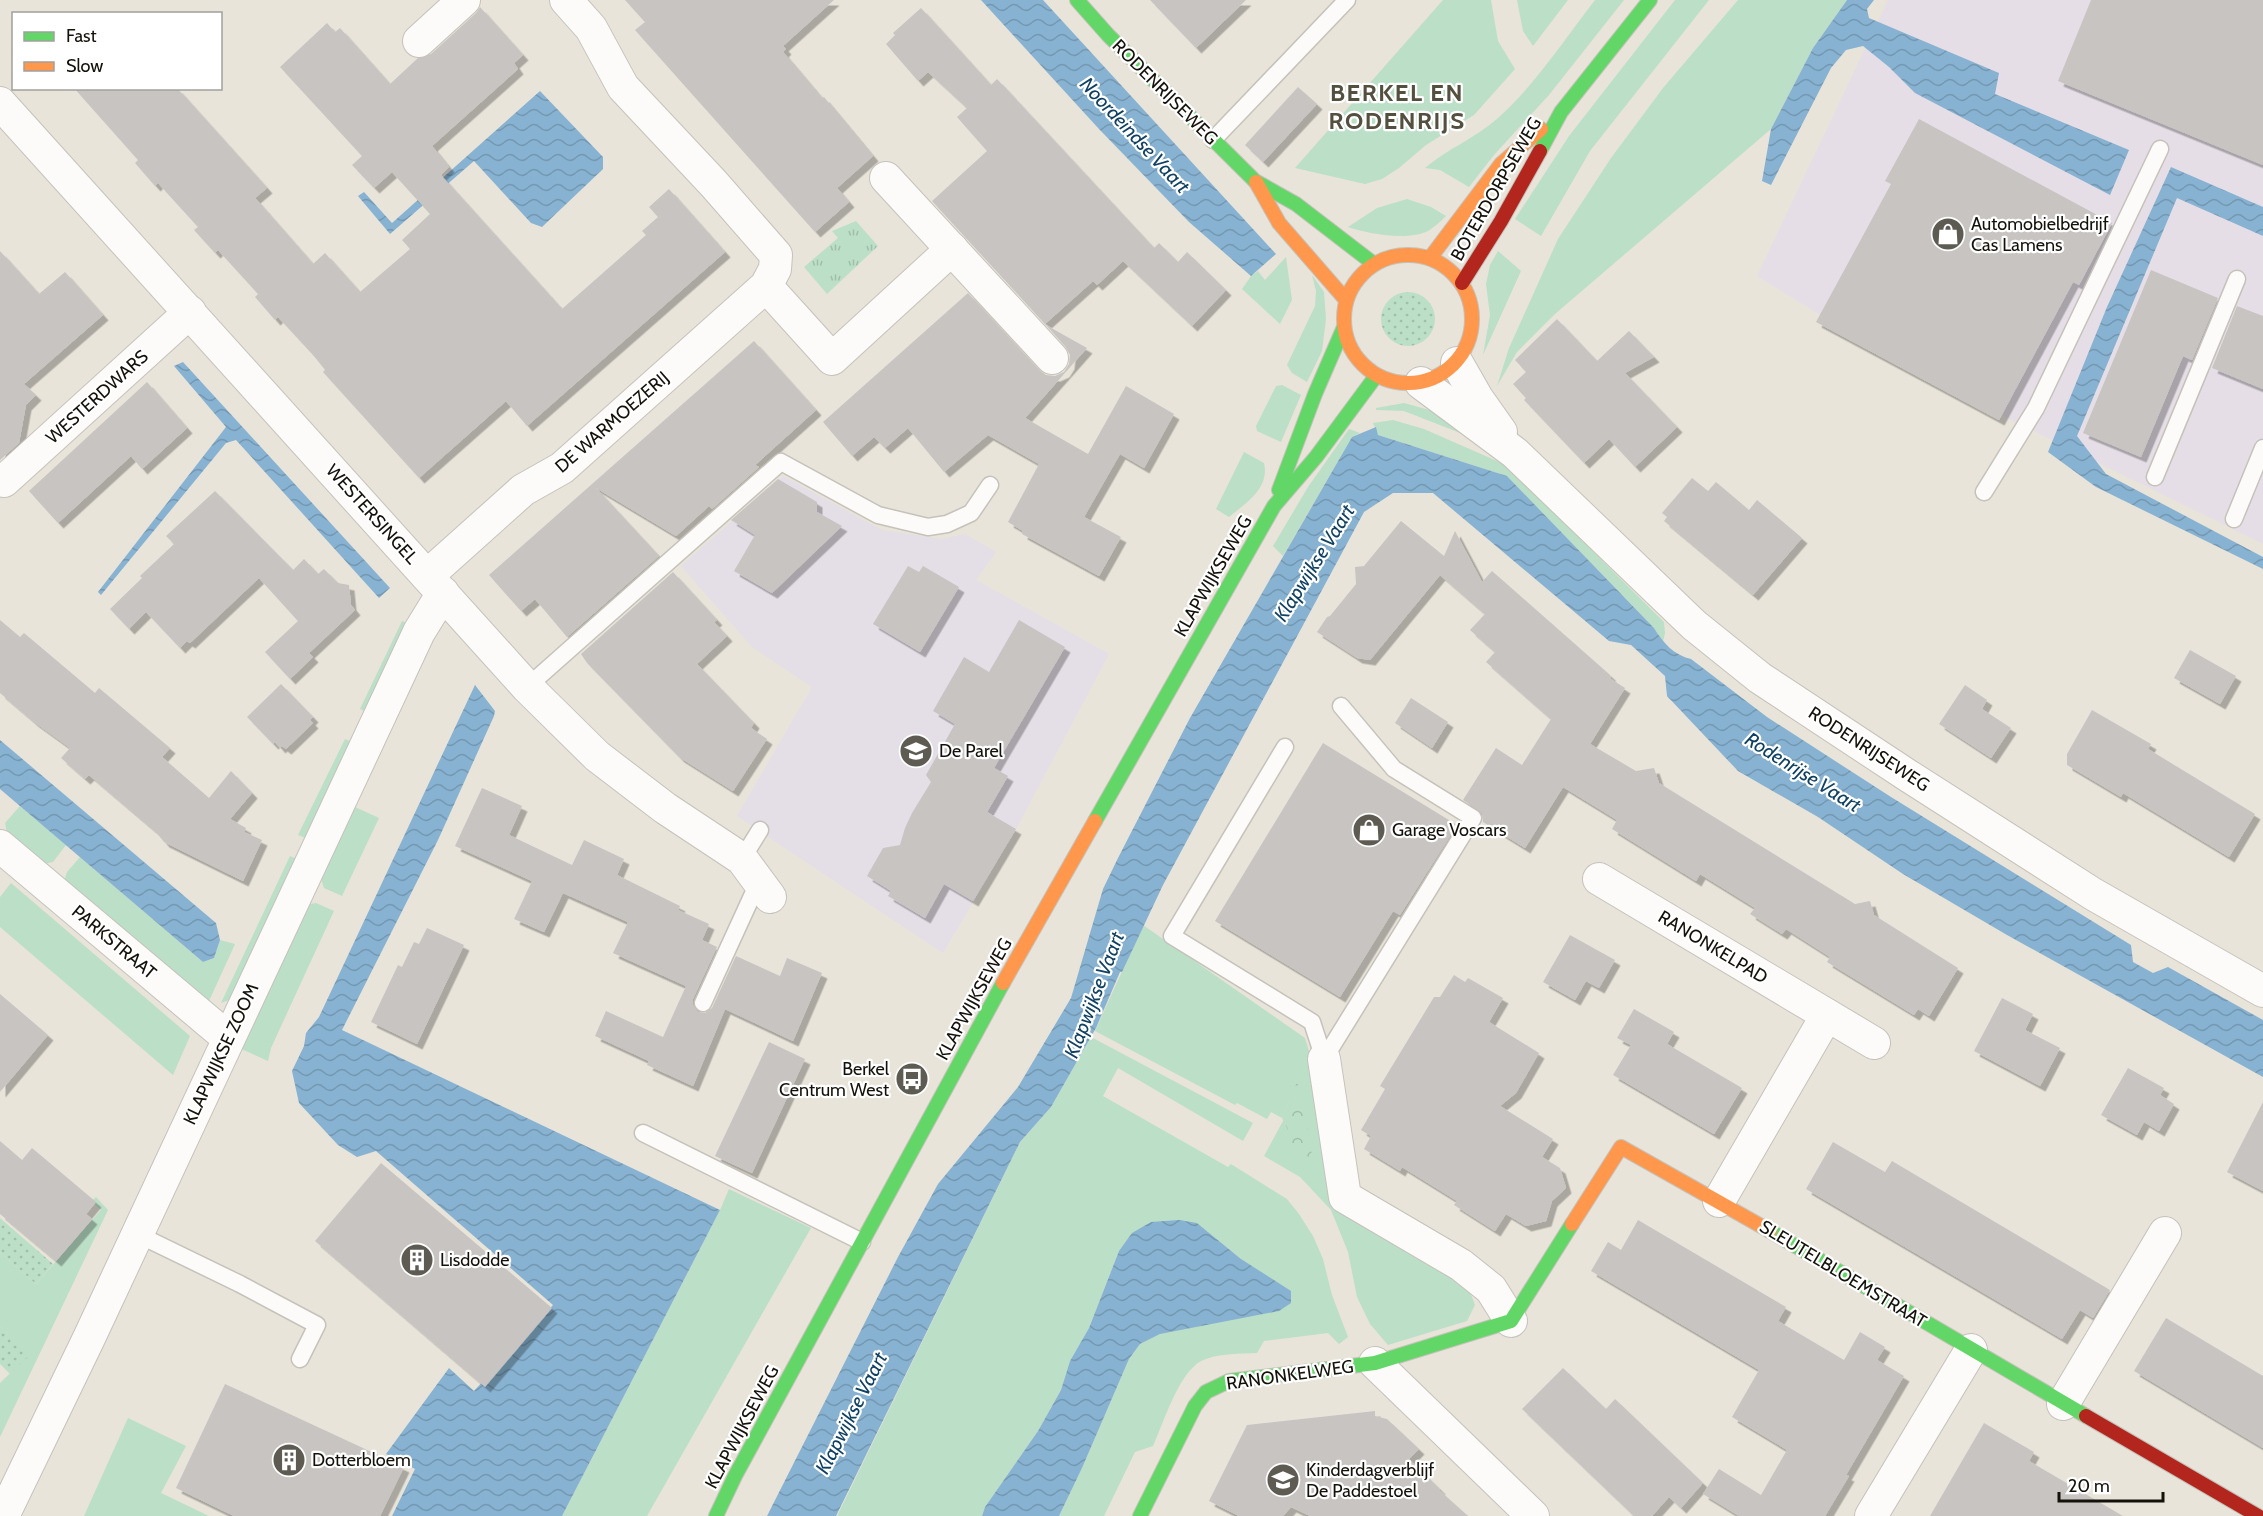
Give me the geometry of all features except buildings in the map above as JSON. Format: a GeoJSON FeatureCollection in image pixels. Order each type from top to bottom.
{"type":"FeatureCollection","features":[{"type":"Feature","properties":{"kind":"main road","name":"RODENRIJSEWEG"},"geometry":{"type":"LineString","coordinates":[[1077,0],[1108,35],[1255,180],[1296,204],[1374,264]]}},
{"type":"Feature","properties":{"kind":"main road","name":"BOTERDORPSEWEG"},"geometry":{"type":"LineString","coordinates":[[1430,258],[1501,164],[1560,112],[1650,0]]}},
{"type":"Feature","properties":{"kind":"main road","name":"BOTERDORPSEWEG"},"geometry":{"type":"LineString","coordinates":[[1462,284],[1501,220],[1560,112]]}},
{"type":"Feature","properties":{"kind":"main road","name":"RODENRIJSEWEG"},"geometry":{"type":"LineString","coordinates":[[1255,180],[1279,223],[1346,300]]}},
{"type":"Feature","properties":{"kind":"main road"},"geometry":{"type":"LineString","coordinates":[[1402,255],[1430,258],[1454,273],[1462,284],[1472,309],[1473,322],[1466,349],[1457,363],[1440,375],[1421,383],[1402,384],[1376,376],[1356,357],[1348,343],[1344,327],[1346,300],[1360,276],[1374,264],[1402,255]]}},
{"type":"Feature","properties":{"kind":"main road","name":"KLAPWIJKSEWEG"},"geometry":{"type":"LineString","coordinates":[[716,1516],[740,1466],[995,998],[1274,506],[1293,450],[1344,327]]}},
{"type":"Feature","properties":{"kind":"main road","name":"KLAPWIJKSEWEG"},"geometry":{"type":"LineString","coordinates":[[1274,506],[1316,457],[1376,376]]}},
{"type":"Feature","properties":{"kind":"main road","name":"SLEUTELBLOEMSTRAAT"},"geometry":{"type":"LineString","coordinates":[[1511,1321],[1621,1147],[1719,1201],[2063,1404],[2259,1516]]}},
{"type":"Feature","properties":{"kind":"main road","name":"RANONKELWEG"},"geometry":{"type":"LineString","coordinates":[[1140,1516],[1191,1412],[1200,1397],[1211,1387],[1229,1381],[1375,1363],[1511,1321]]}},
{"type":"Feature","properties":{"kind":"street"},"geometry":{"type":"LineString","coordinates":[[419,40],[464,0]]}},
{"type":"Feature","properties":{"kind":"street","name":"DE WARMOEZERIJ"},"geometry":{"type":"LineString","coordinates":[[435,584],[523,490],[562,468],[766,286],[776,269],[776,255],[714,184],[623,87],[591,28],[566,0]]}},
{"type":"Feature","properties":{"kind":"street","name":"WESTERSINGEL"},"geometry":{"type":"LineString","coordinates":[[0,103],[526,687],[597,756],[757,880]]}},
{"type":"Feature","properties":{"kind":"street"},"geometry":{"type":"LineString","coordinates":[[886,178],[1052,358]]}},
{"type":"Feature","properties":{"kind":"street"},"geometry":{"type":"LineString","coordinates":[[766,286],[832,359],[952,249]]}},
{"type":"Feature","properties":{"kind":"street","name":"WESTERDWARS"},"geometry":{"type":"LineString","coordinates":[[4,482],[190,312]]}},
{"type":"Feature","properties":{"kind":"street","name":"RODENRIJSEWEG"},"geometry":{"type":"LineString","coordinates":[[1457,363],[1477,398],[1515,453]]}},
{"type":"Feature","properties":{"kind":"street","name":"RODENRIJSEWEG"},"geometry":{"type":"LineString","coordinates":[[1421,383],[1515,453],[1694,625],[1760,678],[1906,775],[2093,894],[2263,991]]}},
{"type":"Feature","properties":{"kind":"street","name":"KLAPWIJKSE ZOOM"},"geometry":{"type":"LineString","coordinates":[[3,1516],[419,632],[435,584]]}},
{"type":"Feature","properties":{"kind":"street","name":"PARKSTRAAT"},"geometry":{"type":"LineString","coordinates":[[0,846],[228,1038]]}},
{"type":"Feature","properties":{"kind":"street","name":"RANONKELPAD"},"geometry":{"type":"LineString","coordinates":[[1599,879],[1874,1043]]}},
{"type":"Feature","properties":{"kind":"street"},"geometry":{"type":"LineString","coordinates":[[1719,1201],[1827,1015]]}},
{"type":"Feature","properties":{"kind":"street"},"geometry":{"type":"LineString","coordinates":[[1324,1059],[1345,1197],[1461,1265],[1491,1289],[1511,1321]]}},
{"type":"Feature","properties":{"kind":"street"},"geometry":{"type":"LineString","coordinates":[[2063,1404],[2165,1233]]}},
{"type":"Feature","properties":{"kind":"street"},"geometry":{"type":"LineString","coordinates":[[1871,1516],[1971,1350]]}},
{"type":"Feature","properties":{"kind":"street"},"geometry":{"type":"LineString","coordinates":[[1375,1363],[1533,1516]]}},
{"type":"Feature","properties":{"kind":"lane"},"geometry":{"type":"LineString","coordinates":[[1213,140],[1347,0]]}},
{"type":"Feature","properties":{"kind":"lane"},"geometry":{"type":"LineString","coordinates":[[1984,492],[2036,408],[2160,149]]}},
{"type":"Feature","properties":{"kind":"lane"},"geometry":{"type":"LineString","coordinates":[[2155,477],[2237,279]]}},
{"type":"Feature","properties":{"kind":"lane"},"geometry":{"type":"LineString","coordinates":[[2234,519],[2263,448]]}},
{"type":"Feature","properties":{"kind":"lane"},"geometry":{"type":"LineString","coordinates":[[526,687],[781,462],[878,515],[928,527],[947,524],[971,513],[990,485]]}},
{"type":"Feature","properties":{"kind":"lane"},"geometry":{"type":"LineString","coordinates":[[1324,1059],[1473,818],[1394,769],[1341,706]]}},
{"type":"Feature","properties":{"kind":"lane"},"geometry":{"type":"LineString","coordinates":[[1285,747],[1172,936],[1312,1022],[1324,1059]]}},
{"type":"Feature","properties":{"kind":"lane"},"geometry":{"type":"LineString","coordinates":[[703,1003],[757,880],[760,830]]}},
{"type":"Feature","properties":{"kind":"lane"},"geometry":{"type":"LineString","coordinates":[[643,1133],[862,1242]]}},
{"type":"Feature","properties":{"kind":"lane"},"geometry":{"type":"LineString","coordinates":[[137,1234],[240,1284],[317,1325],[300,1359]]}},
{"type":"Feature","properties":{"kind":"shaded area"},"geometry":{"type":"Polygon","coordinates":[[[1888,0],[2263,0],[2263,544],[1910,370],[1757,276],[1888,0]]]}},
{"type":"Feature","properties":{"kind":"shaded area","name":"De Parel"},"geometry":{"type":"Polygon","coordinates":[[[783,476],[882,530],[942,539],[965,534],[996,552],[976,580],[1109,654],[1016,829],[943,953],[737,816],[812,687],[752,647],[681,566],[783,476]]]}},
{"type":"Feature","properties":{"kind":"green space"},"geometry":{"type":"Polygon","coordinates":[[[1443,0],[1491,0],[1498,41],[1515,69],[1474,115],[1426,145],[1382,179],[1365,184],[1295,168],[1443,0]]]}},
{"type":"Feature","properties":{"kind":"green space"},"geometry":{"type":"Polygon","coordinates":[[[1517,0],[1568,0],[1533,46],[1523,31],[1517,0]]]}},
{"type":"Feature","properties":{"kind":"green space"},"geometry":{"type":"Polygon","coordinates":[[[1595,0],[1624,0],[1549,95],[1494,155],[1469,187],[1440,170],[1425,168],[1489,125],[1512,105],[1537,77],[1595,0]]]}},
{"type":"Feature","properties":{"kind":"green space"},"geometry":{"type":"Polygon","coordinates":[[[1675,0],[1709,0],[1590,151],[1541,236],[1515,219],[1569,136],[1675,0]]]}},
{"type":"Feature","properties":{"kind":"green space"},"geometry":{"type":"Polygon","coordinates":[[[1738,0],[1847,0],[1813,48],[1771,129],[1555,314],[1517,352],[1497,386],[1509,348],[1558,239],[1611,158],[1663,88],[1738,0]]]}},
{"type":"Feature","properties":{"kind":"green space"},"geometry":{"type":"Polygon","coordinates":[[[1407,199],[1431,207],[1446,216],[1428,231],[1410,236],[1377,234],[1348,227],[1377,208],[1407,199]]]}},
{"type":"Feature","properties":{"kind":"green space"},"geometry":{"type":"Polygon","coordinates":[[[856,221],[878,246],[827,294],[804,267],[838,238],[832,231],[856,221]]]}},
{"type":"Feature","properties":{"kind":"green space"},"geometry":{"type":"Polygon","coordinates":[[[1498,251],[1521,271],[1483,355],[1490,315],[1486,284],[1490,265],[1498,251]]]}},
{"type":"Feature","properties":{"kind":"green space"},"geometry":{"type":"Polygon","coordinates":[[[1286,257],[1292,300],[1280,324],[1242,289],[1251,276],[1258,271],[1265,280],[1286,257]]]}},
{"type":"Feature","properties":{"kind":"green space"},"geometry":{"type":"Polygon","coordinates":[[[1312,275],[1324,292],[1326,319],[1322,351],[1307,382],[1292,373],[1287,365],[1315,306],[1316,291],[1312,275]]]}},
{"type":"Feature","properties":{"kind":"green space"},"geometry":{"type":"Polygon","coordinates":[[[1403,292],[1413,292],[1423,296],[1431,304],[1435,319],[1431,334],[1423,342],[1413,346],[1403,346],[1393,342],[1385,334],[1381,324],[1381,314],[1385,304],[1393,296],[1403,292]]]}},
{"type":"Feature","properties":{"kind":"green space"},"geometry":{"type":"Polygon","coordinates":[[[1282,385],[1301,395],[1281,442],[1257,431],[1256,426],[1276,386],[1282,385]]]}},
{"type":"Feature","properties":{"kind":"green space"},"geometry":{"type":"Polygon","coordinates":[[[1404,403],[1433,411],[1478,440],[1404,411],[1376,410],[1376,408],[1404,403]]]}},
{"type":"Feature","properties":{"kind":"green space"},"geometry":{"type":"Polygon","coordinates":[[[1393,420],[1424,429],[1506,465],[1664,622],[1663,642],[1654,628],[1507,476],[1378,435],[1373,423],[1393,420]]]}},
{"type":"Feature","properties":{"kind":"green space"},"geometry":{"type":"Polygon","coordinates":[[[1349,429],[1360,433],[1352,437],[1283,556],[1273,546],[1308,487],[1349,429]]]}},
{"type":"Feature","properties":{"kind":"green space"},"geometry":{"type":"Polygon","coordinates":[[[1244,452],[1264,463],[1265,472],[1255,494],[1229,517],[1216,509],[1244,452]]]}},
{"type":"Feature","properties":{"kind":"green space"},"geometry":{"type":"Polygon","coordinates":[[[402,621],[411,625],[369,713],[360,709],[402,621]]]}},
{"type":"Feature","properties":{"kind":"green space"},"geometry":{"type":"Polygon","coordinates":[[[345,739],[354,743],[308,839],[298,835],[345,739]]]}},
{"type":"Feature","properties":{"kind":"green space"},"geometry":{"type":"Polygon","coordinates":[[[20,806],[66,845],[53,862],[43,864],[7,833],[5,823],[20,806]]]}},
{"type":"Feature","properties":{"kind":"green space"},"geometry":{"type":"Polygon","coordinates":[[[355,807],[379,818],[342,896],[324,888],[320,876],[350,810],[355,807]]]}},
{"type":"Feature","properties":{"kind":"green space"},"geometry":{"type":"Polygon","coordinates":[[[290,856],[299,860],[237,991],[229,1000],[221,1003],[290,856]]]}},
{"type":"Feature","properties":{"kind":"green space"},"geometry":{"type":"Polygon","coordinates":[[[80,857],[203,962],[214,958],[220,940],[235,944],[209,1001],[198,998],[64,881],[67,872],[80,857]]]}},
{"type":"Feature","properties":{"kind":"green space"},"geometry":{"type":"Polygon","coordinates":[[[11,883],[190,1036],[173,1075],[0,927],[0,897],[11,883]]]}},
{"type":"Feature","properties":{"kind":"green space"},"geometry":{"type":"Polygon","coordinates":[[[316,903],[334,911],[271,1048],[268,1061],[239,1048],[305,905],[316,903]]]}},
{"type":"Feature","properties":{"kind":"green space"},"geometry":{"type":"Polygon","coordinates":[[[1143,925],[1305,1038],[1312,1061],[1334,1204],[1466,1281],[1475,1305],[1467,1321],[1388,1345],[1370,1324],[1357,1297],[1348,1252],[1331,1210],[1300,1177],[1264,1156],[1284,1119],[1287,1128],[1297,1083],[1282,1118],[1271,1112],[1267,1119],[1237,1103],[1235,1105],[1095,1031],[1143,925]]]}},
{"type":"Feature","properties":{"kind":"green space"},"geometry":{"type":"Polygon","coordinates":[[[1091,1037],[1253,1123],[1243,1141],[1118,1068],[1103,1096],[1228,1167],[1231,1164],[1287,1199],[1313,1236],[1323,1259],[1332,1295],[1348,1337],[1339,1344],[1328,1333],[1264,1341],[1257,1353],[1221,1355],[1201,1361],[1185,1376],[1153,1446],[1135,1452],[1104,1516],[1059,1516],[1129,1359],[1140,1344],[1160,1334],[1241,1259],[1197,1223],[1119,1251],[1089,1328],[1070,1361],[1061,1390],[1038,1431],[985,1507],[982,1516],[837,1516],[1020,1142],[1051,1107],[1091,1037]]]}},
{"type":"Feature","properties":{"kind":"green space"},"geometry":{"type":"Polygon","coordinates":[[[1297,1082],[1313,1161],[1307,1168],[1293,1158],[1287,1128],[1282,1118],[1297,1082]]]}},
{"type":"Feature","properties":{"kind":"green space"},"geometry":{"type":"Polygon","coordinates":[[[729,1189],[811,1228],[647,1516],[562,1516],[720,1210],[729,1189]]]}},
{"type":"Feature","properties":{"kind":"green space"},"geometry":{"type":"Polygon","coordinates":[[[96,1197],[108,1210],[0,1437],[0,1383],[27,1357],[0,1326],[0,1252],[36,1284],[101,1210],[92,1201],[96,1197]]]}},
{"type":"Feature","properties":{"kind":"green space"},"geometry":{"type":"Polygon","coordinates":[[[0,1218],[53,1264],[36,1284],[0,1252],[0,1218]]]}},
{"type":"Feature","properties":{"kind":"green space"},"geometry":{"type":"Polygon","coordinates":[[[0,1326],[28,1357],[10,1374],[0,1364],[0,1326]]]}},
{"type":"Feature","properties":{"kind":"green space"},"geometry":{"type":"Polygon","coordinates":[[[128,1418],[186,1446],[161,1493],[209,1516],[84,1516],[128,1418]]]}},
{"type":"Feature","properties":{"kind":"water","name":"Noordeindse Vaart"},"geometry":{"type":"Polygon","coordinates":[[[981,0],[1043,0],[1276,254],[1251,276],[1189,222],[1099,129],[981,0]]]}},
{"type":"Feature","properties":{"kind":"water"},"geometry":{"type":"Polygon","coordinates":[[[1847,0],[1874,0],[1867,9],[1869,18],[1999,73],[1995,94],[2129,150],[2110,195],[1915,93],[1889,67],[1863,46],[1846,50],[1831,68],[1771,185],[1762,181],[1771,129],[1813,48],[1847,0]]]}},
{"type":"Feature","properties":{"kind":"water"},"geometry":{"type":"Polygon","coordinates":[[[540,91],[603,157],[603,169],[542,227],[531,223],[474,161],[390,234],[358,196],[364,192],[392,223],[540,91]]]}},
{"type":"Feature","properties":{"kind":"water"},"geometry":{"type":"Polygon","coordinates":[[[2171,167],[2263,207],[2263,236],[2177,198],[2077,436],[2106,474],[2263,557],[2263,569],[2096,487],[2048,452],[2107,307],[2171,167]]]}},
{"type":"Feature","properties":{"kind":"water"},"geometry":{"type":"Polygon","coordinates":[[[183,362],[390,588],[379,598],[236,440],[226,443],[101,595],[98,592],[226,427],[174,366],[183,362]]]}},
{"type":"Feature","properties":{"kind":"water"},"geometry":{"type":"Polygon","coordinates":[[[1376,427],[1378,435],[1507,476],[1674,651],[1691,659],[1767,717],[1891,797],[2131,945],[2133,962],[2153,973],[2168,967],[2263,1020],[2263,1077],[2007,935],[1903,874],[1818,817],[1738,771],[1667,696],[1665,676],[1631,645],[1609,641],[1433,493],[1393,493],[1364,512],[1163,885],[1120,972],[1096,1028],[1051,1107],[1020,1142],[836,1516],[767,1516],[898,1257],[938,1184],[1018,1087],[1071,998],[1103,889],[1190,718],[1352,437],[1376,427]]]}},
{"type":"Feature","properties":{"kind":"water"},"geometry":{"type":"Polygon","coordinates":[[[475,685],[495,711],[494,716],[438,840],[342,1030],[720,1210],[562,1516],[392,1516],[415,1469],[386,1454],[449,1368],[474,1391],[553,1305],[376,1151],[357,1157],[338,1145],[299,1103],[292,1071],[304,1046],[306,1033],[319,1017],[475,685]]]}},
{"type":"Feature","properties":{"kind":"water"},"geometry":{"type":"Polygon","coordinates":[[[0,740],[216,923],[220,940],[214,958],[203,962],[0,789],[0,740]]]}},
{"type":"Feature","properties":{"kind":"water"},"geometry":{"type":"Polygon","coordinates":[[[1179,1220],[1197,1223],[1241,1259],[1291,1291],[1291,1303],[1279,1311],[1160,1334],[1140,1344],[1129,1359],[1059,1516],[982,1516],[985,1507],[1038,1431],[1061,1390],[1070,1361],[1089,1328],[1119,1251],[1132,1233],[1151,1222],[1179,1220]]]}},
{"type":"Feature","properties":{"kind":"traffic: fast"},"geometry":{"type":"LineString","coordinates":[[1077,0],[1108,35],[1255,181],[1296,204],[1374,264]]}},
{"type":"Feature","properties":{"kind":"traffic: fast"},"geometry":{"type":"LineString","coordinates":[[1540,151],[1561,112],[1650,0]]}},
{"type":"Feature","properties":{"kind":"traffic: fast"},"geometry":{"type":"LineString","coordinates":[[1279,490],[1315,394],[1344,327]]}},
{"type":"Feature","properties":{"kind":"traffic: fast"},"geometry":{"type":"LineString","coordinates":[[1095,821],[1274,506],[1316,457],[1376,376]]}},
{"type":"Feature","properties":{"kind":"traffic: fast"},"geometry":{"type":"LineString","coordinates":[[716,1516],[735,1476],[1003,983]]}},
{"type":"Feature","properties":{"kind":"traffic: fast"},"geometry":{"type":"LineString","coordinates":[[1140,1516],[1195,1406],[1206,1392],[1229,1381],[1375,1363],[1511,1321],[1572,1224]]}},
{"type":"Feature","properties":{"kind":"traffic: fast"},"geometry":{"type":"LineString","coordinates":[[1770,1231],[2086,1416]]}},
{"type":"Feature","properties":{"kind":"traffic: slow"},"geometry":{"type":"LineString","coordinates":[[1430,258],[1501,164],[1541,129]]}},
{"type":"Feature","properties":{"kind":"traffic: slow"},"geometry":{"type":"LineString","coordinates":[[1256,182],[1279,223],[1346,300]]}},
{"type":"Feature","properties":{"kind":"traffic: slow"},"geometry":{"type":"LineString","coordinates":[[1408,255],[1433,259],[1454,273],[1468,294],[1472,319],[1468,344],[1454,365],[1433,379],[1408,383],[1383,379],[1362,365],[1348,344],[1344,319],[1348,294],[1362,273],[1383,259],[1408,255]]}},
{"type":"Feature","properties":{"kind":"traffic: slow"},"geometry":{"type":"LineString","coordinates":[[1003,983],[1095,821]]}},
{"type":"Feature","properties":{"kind":"traffic: slow"},"geometry":{"type":"LineString","coordinates":[[1572,1224],[1621,1147],[1770,1231]]}},
{"type":"Feature","properties":{"kind":"traffic: jam"},"geometry":{"type":"LineString","coordinates":[[1462,283],[1501,221],[1540,151]]}},
{"type":"Feature","properties":{"kind":"traffic: jam"},"geometry":{"type":"LineString","coordinates":[[2086,1416],[2258,1516]]}},
{"type":"Feature","properties":{"kind":"place","name":"Automobielbedrijf Cas Lamens"},"geometry":{"type":"Point","coordinates":[1948,234]}},
{"type":"Feature","properties":{"kind":"place","name":"De Parel"},"geometry":{"type":"Point","coordinates":[916,751]}},
{"type":"Feature","properties":{"kind":"place","name":"Garage Voscars"},"geometry":{"type":"Point","coordinates":[1369,830]}},
{"type":"Feature","properties":{"kind":"place","name":"Berkel Centrum West"},"geometry":{"type":"Point","coordinates":[912,1079]}},
{"type":"Feature","properties":{"kind":"place","name":"Lisdodde"},"geometry":{"type":"Point","coordinates":[417,1260]}},
{"type":"Feature","properties":{"kind":"place","name":"Dotterbloem"},"geometry":{"type":"Point","coordinates":[289,1460]}},
{"type":"Feature","properties":{"kind":"place","name":"Kinderdagverblijf De Paddestoel"},"geometry":{"type":"Point","coordinates":[1283,1480]}},
{"type":"Feature","properties":{"kind":"district","name":"BERKEL EN RODENRIJS"},"geometry":{"type":"Point","coordinates":[1397,106]}},
{"type":"Feature","properties":{"kind":"water label","name":"Klapwijkse Vaart"},"geometry":{"type":"Point","coordinates":[1314,563]}},
{"type":"Feature","properties":{"kind":"water label","name":"Rodenrijse Vaart"},"geometry":{"type":"Point","coordinates":[1803,772]}},
{"type":"Feature","properties":{"kind":"water label","name":"Klapwijkse Vaart"},"geometry":{"type":"Point","coordinates":[1094,995]}},
{"type":"Feature","properties":{"kind":"water label","name":"Klapwijkse Vaart"},"geometry":{"type":"Point","coordinates":[851,1413]}}]}
